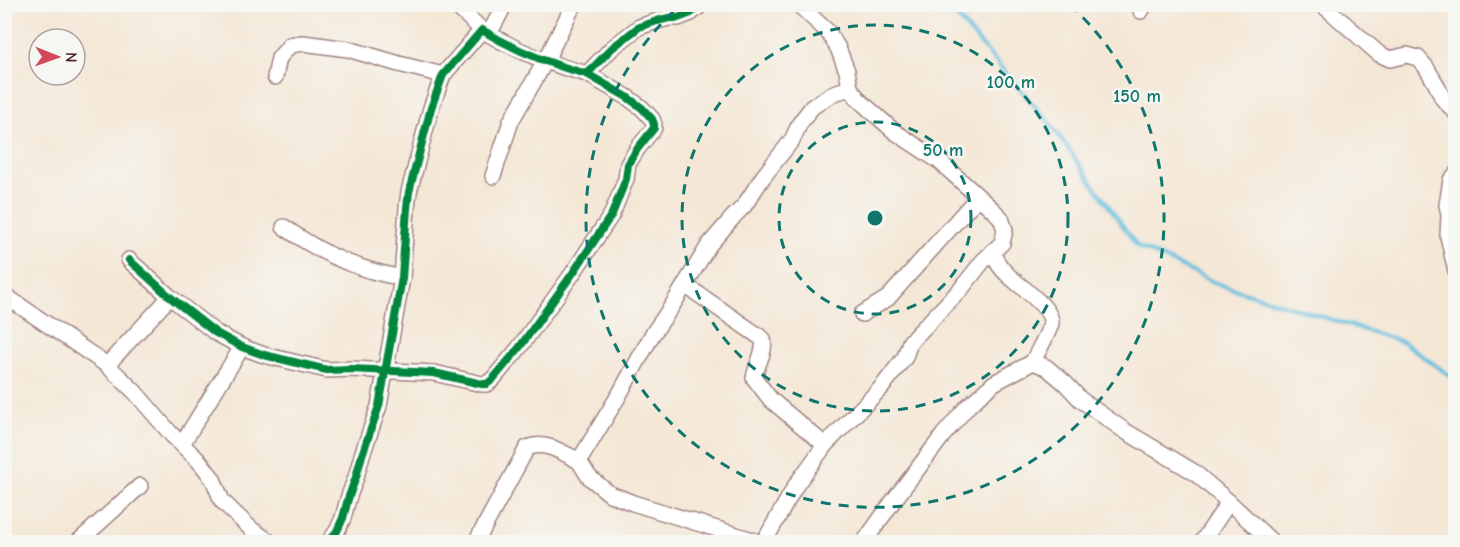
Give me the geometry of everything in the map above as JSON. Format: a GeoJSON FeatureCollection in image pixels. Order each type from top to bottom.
{"type":"FeatureCollection","features":[{"type":"Feature","properties":{"kind":"street"},"geometry":{"type":"LineString","coordinates":[[129,260],[170,297],[216,333],[242,347],[274,358],[327,370],[434,373],[487,384],[519,348],[612,214],[626,179],[628,164],[654,128],[654,124],[642,108],[627,97],[587,74],[562,68],[486,32],[454,4]]}},
{"type":"Feature","properties":{"kind":"street"},"geometry":{"type":"LineString","coordinates":[[329,543],[343,518],[379,406],[402,278],[409,192],[431,108],[443,75],[486,32],[505,4]]}},
{"type":"Feature","properties":{"kind":"street"},"geometry":{"type":"LineString","coordinates":[[493,176],[511,121],[546,60],[574,4]]}},
{"type":"Feature","properties":{"kind":"street"},"geometry":{"type":"LineString","coordinates":[[587,74],[612,48],[639,27],[669,18],[678,18],[691,13],[702,4]]}},
{"type":"Feature","properties":{"kind":"street"},"geometry":{"type":"LineString","coordinates":[[476,543],[527,448],[533,445],[559,450],[579,461],[589,477],[610,494],[762,543],[796,485],[825,445],[882,387],[905,357],[910,342],[1004,240],[1005,230],[1000,218],[939,161],[895,132],[860,100],[850,88],[847,71],[838,48],[828,32],[798,4]]}},
{"type":"Feature","properties":{"kind":"street"},"geometry":{"type":"LineString","coordinates":[[1322,4],[1379,54],[1390,58],[1407,55],[1418,58],[1436,84],[1443,99],[1455,113]]}},
{"type":"Feature","properties":{"kind":"street"},"geometry":{"type":"LineString","coordinates":[[275,77],[279,58],[290,45],[303,43],[348,49],[443,75]]}},
{"type":"Feature","properties":{"kind":"street"},"geometry":{"type":"LineString","coordinates":[[579,461],[619,396],[652,335],[709,246],[744,206],[792,140],[800,123],[812,107],[834,93],[850,88]]}},
{"type":"Feature","properties":{"kind":"street"},"geometry":{"type":"LineString","coordinates":[[1455,174],[1451,180],[1447,205],[1448,236],[1455,271]]}},
{"type":"Feature","properties":{"kind":"street"},"geometry":{"type":"LineString","coordinates":[[862,314],[888,298],[978,197]]}},
{"type":"Feature","properties":{"kind":"street"},"geometry":{"type":"LineString","coordinates":[[284,227],[303,241],[325,252],[360,267],[402,278]]}},
{"type":"Feature","properties":{"kind":"street"},"geometry":{"type":"LineString","coordinates":[[864,543],[916,471],[968,406],[994,383],[1033,362],[1051,323],[1050,315],[1040,303],[1007,275],[998,265],[992,252]]}},
{"type":"Feature","properties":{"kind":"street"},"geometry":{"type":"LineString","coordinates":[[685,285],[763,339],[762,355],[754,378],[771,400],[825,445]]}},
{"type":"Feature","properties":{"kind":"street"},"geometry":{"type":"LineString","coordinates":[[4,295],[107,365],[200,462],[213,479],[222,501],[270,543]]}},
{"type":"Feature","properties":{"kind":"street"},"geometry":{"type":"LineString","coordinates":[[107,365],[170,297]]}},
{"type":"Feature","properties":{"kind":"street"},"geometry":{"type":"LineString","coordinates":[[182,444],[242,347]]}},
{"type":"Feature","properties":{"kind":"street"},"geometry":{"type":"LineString","coordinates":[[1033,362],[1046,367],[1081,400],[1125,431],[1194,472],[1272,543]]}},
{"type":"Feature","properties":{"kind":"street"},"geometry":{"type":"LineString","coordinates":[[78,543],[140,486]]}},
{"type":"Feature","properties":{"kind":"street"},"geometry":{"type":"LineString","coordinates":[[1202,543],[1229,502]]}},
{"type":"Feature","properties":{"kind":"waterway"},"geometry":{"type":"LineString","coordinates":[[941,4],[959,19],[1052,126],[1137,246],[1218,284],[1403,342],[1456,380]]}},
{"type":"Feature","properties":{"kind":"cycle path"},"geometry":{"type":"LineString","coordinates":[[329,542],[343,518],[379,406],[402,278],[409,192],[431,108],[443,75],[482,30],[533,56],[587,74],[612,48],[639,27],[669,18],[678,18],[691,13],[702,4]]}},
{"type":"Feature","properties":{"kind":"cycle path"},"geometry":{"type":"LineString","coordinates":[[129,260],[170,297],[216,333],[242,347],[264,355],[327,370],[434,373],[487,384],[519,348],[612,214],[626,179],[628,164],[654,128],[652,119],[642,108],[587,74]]}}]}
